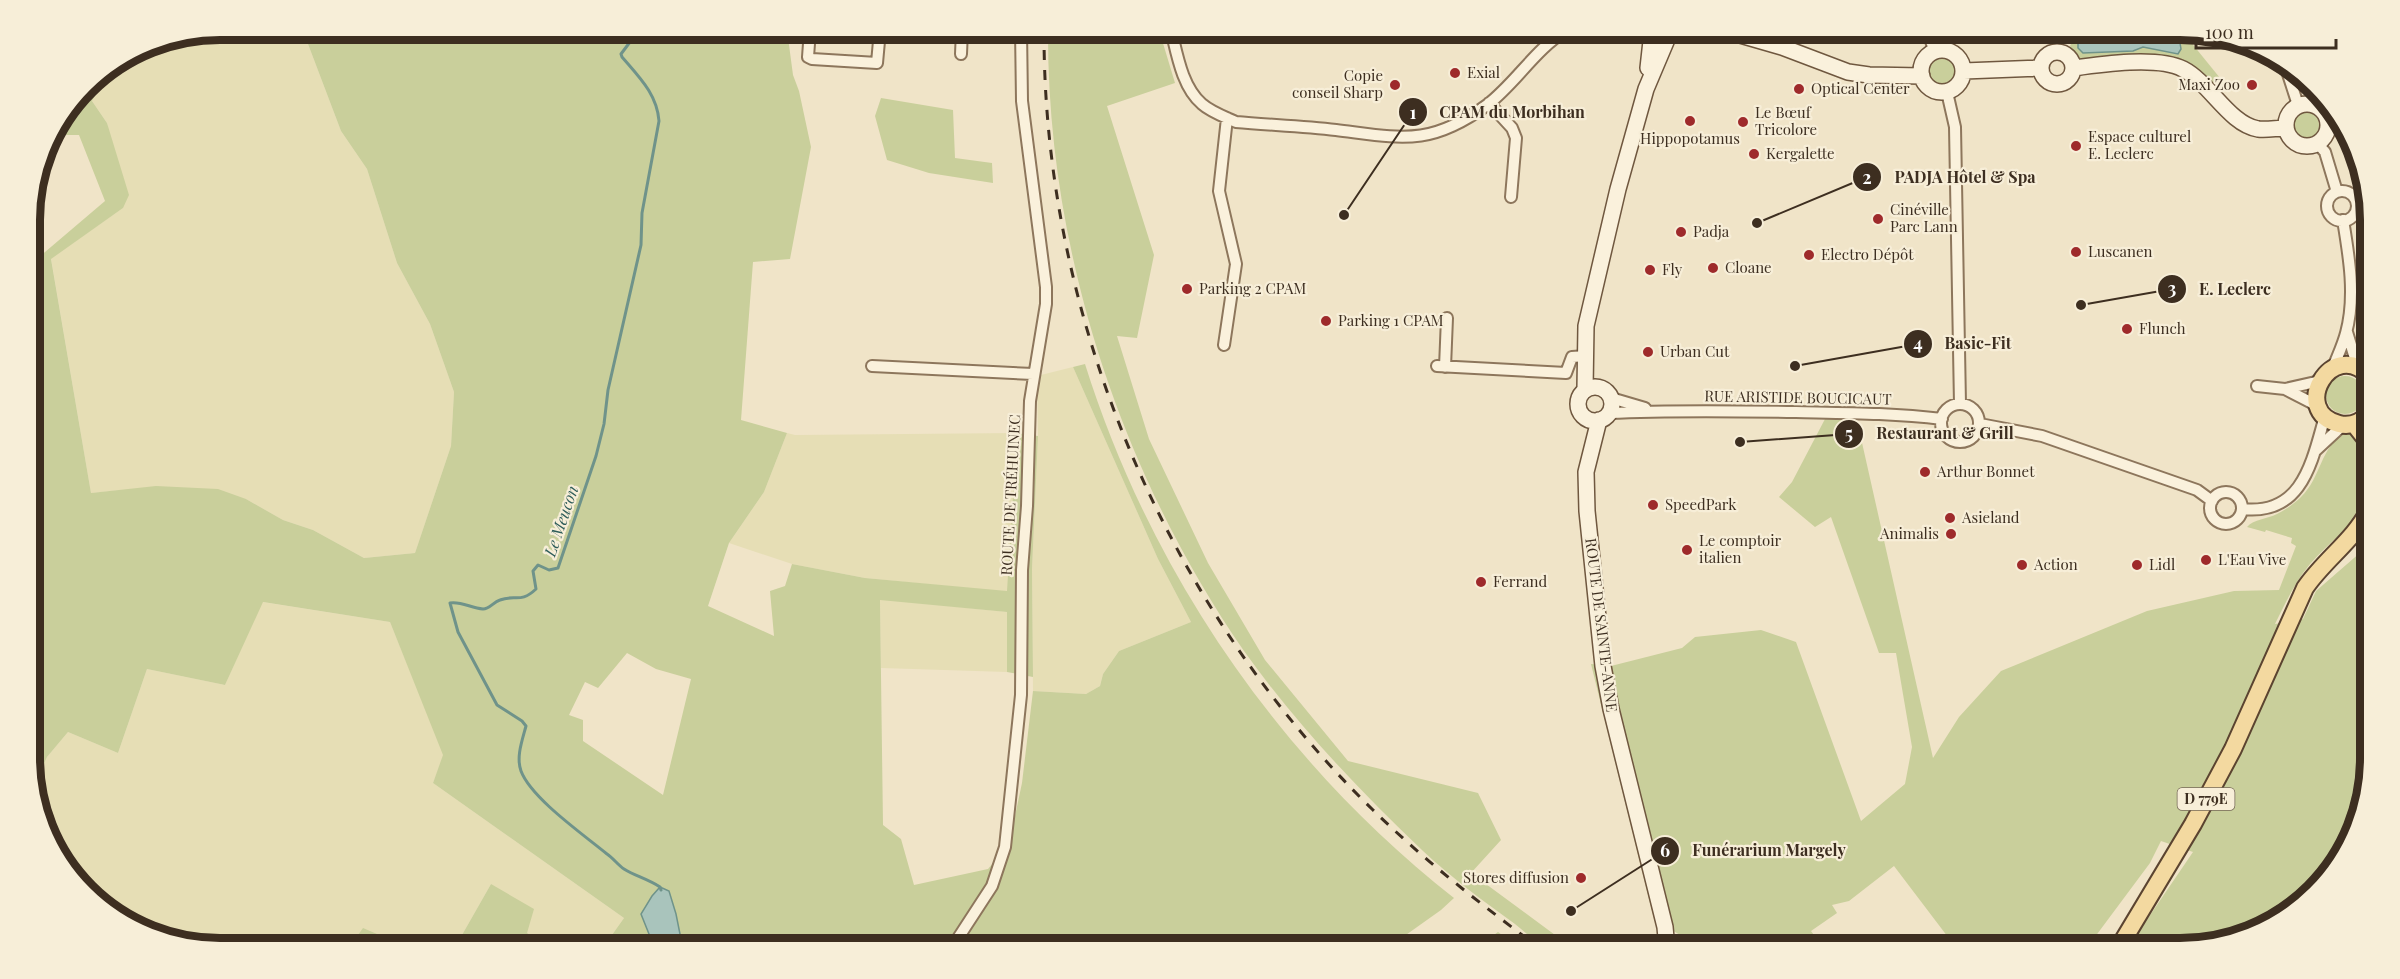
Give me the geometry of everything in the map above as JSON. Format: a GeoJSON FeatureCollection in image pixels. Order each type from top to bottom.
{"type":"FeatureCollection","features":[{"type":"Feature","properties":{"kind":"main road","name":"ROUTE DE SAINTE-ANNE"},"geometry":{"type":"LineString","coordinates":[[1601,407],[1577,403],[1585,389],[1586,326],[1618,189],[1646,89],[1651,41]]}},
{"type":"Feature","properties":{"kind":"main road","name":"ROUTE DE SAINTE-ANNE"},"geometry":{"type":"LineString","coordinates":[[1646,89],[1670,41]]}},
{"type":"Feature","properties":{"kind":"main road"},"geometry":{"type":"LineString","coordinates":[[1761,41],[1848,72],[1869,75],[1922,76]]}},
{"type":"Feature","properties":{"kind":"main road"},"geometry":{"type":"LineString","coordinates":[[1948,51],[1963,64],[1964,71],[1959,84],[1947,92],[1934,91],[1922,76],[1922,64],[1929,55],[1935,52],[1948,51]]}},
{"type":"Feature","properties":{"kind":"main road"},"geometry":{"type":"LineString","coordinates":[[2057,51],[2067,54],[2074,68],[2071,77],[2058,84],[2048,81],[2041,68],[2044,58],[2057,51]]}},
{"type":"Feature","properties":{"kind":"main road"},"geometry":{"type":"LineString","coordinates":[[2074,68],[2129,62],[2182,68],[2195,77],[2242,122],[2257,129],[2286,128]]}},
{"type":"Feature","properties":{"kind":"main road"},"geometry":{"type":"LineString","coordinates":[[1964,71],[2041,68]]}},
{"type":"Feature","properties":{"kind":"main road"},"geometry":{"type":"LineString","coordinates":[[2318,106],[2298,105],[2288,114],[2286,128],[2292,140],[2298,144],[2311,146],[2317,143],[2323,139],[2329,126],[2329,119]]}},
{"type":"Feature","properties":{"kind":"main road","name":"ROUTE DE SAINTE-ANNE"},"geometry":{"type":"LineString","coordinates":[[1590,310],[1601,407],[1581,479],[1587,511],[1611,709],[1666,938]]}},
{"type":"Feature","properties":{"kind":"main road"},"geometry":{"type":"LineString","coordinates":[[2360,371],[2349,365],[2333,368],[2320,381],[2316,397],[2321,411],[2333,422],[2348,424],[2360,418]]}},
{"type":"Feature","properties":{"kind":"main road"},"geometry":{"type":"LineString","coordinates":[[1585,389],[1590,387],[1601,407]]}},
{"type":"Feature","properties":{"kind":"main road"},"geometry":{"type":"LineString","coordinates":[[2348,424],[2360,435]]}},
{"type":"Feature","properties":{"kind":"main road","name":"D 779E"},"geometry":{"type":"LineString","coordinates":[[2125,938],[2193,824],[2228,758],[2305,588],[2315,572],[2360,523]]}},
{"type":"Feature","properties":{"kind":"street"},"geometry":{"type":"LineString","coordinates":[[809,41],[808,57],[812,59],[877,63],[879,41]]}},
{"type":"Feature","properties":{"kind":"street"},"geometry":{"type":"LineString","coordinates":[[961,54],[962,41]]}},
{"type":"Feature","properties":{"kind":"street","name":"ROUTE DE TRÉHUINEC"},"geometry":{"type":"LineString","coordinates":[[958,938],[992,886],[1005,847],[1021,695],[1022,570],[1033,374],[1046,304],[1046,286],[1022,101],[1021,41]]}},
{"type":"Feature","properties":{"kind":"street"},"geometry":{"type":"LineString","coordinates":[[1174,41],[1185,80],[1191,92],[1202,104],[1236,122],[1329,129],[1394,138],[1424,136],[1456,124],[1489,103],[1553,41]]}},
{"type":"Feature","properties":{"kind":"street"},"geometry":{"type":"LineString","coordinates":[[1932,41],[1935,52]]}},
{"type":"Feature","properties":{"kind":"street"},"geometry":{"type":"LineString","coordinates":[[2290,79],[2298,105]]}},
{"type":"Feature","properties":{"kind":"street"},"geometry":{"type":"LineString","coordinates":[[1947,92],[1955,127],[1960,404]]}},
{"type":"Feature","properties":{"kind":"street"},"geometry":{"type":"LineString","coordinates":[[1489,103],[1512,128],[1516,138],[1511,197]]}},
{"type":"Feature","properties":{"kind":"street"},"geometry":{"type":"LineString","coordinates":[[1224,345],[1236,264],[1219,191],[1227,118]]}},
{"type":"Feature","properties":{"kind":"street"},"geometry":{"type":"LineString","coordinates":[[2317,143],[2325,152],[2337,192]]}},
{"type":"Feature","properties":{"kind":"street"},"geometry":{"type":"LineString","coordinates":[[2337,192],[2350,194],[2356,204],[2352,216],[2343,220],[2335,219],[2327,208],[2331,196],[2337,192]]}},
{"type":"Feature","properties":{"kind":"street"},"geometry":{"type":"LineString","coordinates":[[2333,368],[2347,332],[2350,291],[2349,255],[2343,220]]}},
{"type":"Feature","properties":{"kind":"street"},"geometry":{"type":"LineString","coordinates":[[1447,318],[1441,367],[1566,373],[1572,357],[1586,356]]}},
{"type":"Feature","properties":{"kind":"street"},"geometry":{"type":"LineString","coordinates":[[2347,332],[2360,361]]}},
{"type":"Feature","properties":{"kind":"street"},"geometry":{"type":"LineString","coordinates":[[872,366],[1033,374]]}},
{"type":"Feature","properties":{"kind":"street"},"geometry":{"type":"LineString","coordinates":[[2257,386],[2285,389],[2320,381]]}},
{"type":"Feature","properties":{"kind":"street"},"geometry":{"type":"LineString","coordinates":[[2242,509],[2273,507],[2291,497],[2302,483],[2315,451],[2321,411],[2285,389]]}},
{"type":"Feature","properties":{"kind":"street"},"geometry":{"type":"LineString","coordinates":[[1960,404],[1974,410],[1980,424],[1973,438],[1958,442],[1945,434],[1942,419],[1948,408],[1960,404]]}},
{"type":"Feature","properties":{"kind":"street","name":"RUE ARISTIDE BOUCICAUT"},"geometry":{"type":"LineString","coordinates":[[1601,407],[1654,411],[1898,414],[1942,419]]}},
{"type":"Feature","properties":{"kind":"street"},"geometry":{"type":"LineString","coordinates":[[1980,424],[2042,436],[2197,490],[2212,501]]}},
{"type":"Feature","properties":{"kind":"street"},"geometry":{"type":"LineString","coordinates":[[2315,451],[2348,424]]}},
{"type":"Feature","properties":{"kind":"street"},"geometry":{"type":"LineString","coordinates":[[2230,493],[2240,501],[2241,515],[2234,522],[2220,523],[2212,517],[2212,501],[2219,494],[2230,493]]}},
{"type":"Feature","properties":{"kind":"shaded area"},"geometry":{"type":"Polygon","coordinates":[[[208,41],[308,41],[341,131],[367,169],[397,263],[430,324],[454,392],[451,446],[415,553],[364,558],[313,530],[283,520],[246,499],[122,490],[91,493],[51,258],[123,208],[107,123],[92,101],[99,88],[120,71],[151,54],[174,47],[208,41]]]}},
{"type":"Feature","properties":{"kind":"shaded area"},"geometry":{"type":"Polygon","coordinates":[[[1073,367],[1158,559],[1191,622],[1119,651],[1103,674],[1100,686],[1086,694],[1033,691],[1032,569],[1038,436],[1037,376],[1073,367]]]}},
{"type":"Feature","properties":{"kind":"shaded area"},"geometry":{"type":"Polygon","coordinates":[[[787,433],[795,435],[1017,433],[1008,592],[865,578],[792,564],[729,543],[764,492],[787,433]]]}},
{"type":"Feature","properties":{"kind":"shaded area"},"geometry":{"type":"Polygon","coordinates":[[[880,599],[1007,612],[1007,672],[881,668],[880,599]]]}},
{"type":"Feature","properties":{"kind":"shaded area"},"geometry":{"type":"Polygon","coordinates":[[[262,602],[390,622],[444,755],[433,783],[624,918],[610,938],[533,938],[527,934],[491,884],[460,938],[385,938],[363,929],[356,938],[197,937],[162,929],[120,908],[85,877],[59,838],[50,817],[42,782],[41,769],[47,757],[68,732],[118,753],[147,669],[225,685],[262,602]]]}},
{"type":"Feature","properties":{"kind":"green space"},"geometry":{"type":"Polygon","coordinates":[[[308,41],[788,41],[793,75],[799,91],[811,147],[790,259],[753,262],[741,420],[787,433],[764,492],[729,543],[708,606],[774,636],[770,591],[785,586],[792,564],[865,578],[1007,591],[1017,433],[1038,436],[1032,569],[1033,677],[1007,672],[1007,612],[880,600],[883,825],[901,839],[914,885],[988,869],[1009,844],[1022,783],[1033,691],[1086,694],[1100,686],[1103,674],[1119,651],[1191,622],[1158,559],[1073,367],[1085,364],[1113,442],[1146,517],[1185,589],[1229,659],[1279,725],[1333,787],[1391,845],[1454,898],[1402,938],[681,938],[669,892],[661,887],[642,914],[651,938],[610,938],[624,918],[433,783],[443,755],[390,622],[263,602],[225,685],[147,669],[118,753],[68,732],[47,757],[41,769],[41,255],[105,201],[79,135],[62,135],[85,102],[99,88],[92,101],[107,123],[129,195],[123,208],[51,259],[91,493],[156,486],[218,489],[246,499],[283,520],[313,530],[364,558],[415,553],[451,446],[454,392],[430,324],[397,263],[367,169],[341,131],[308,41]],[[627,653],[598,688],[585,682],[569,715],[583,720],[583,741],[663,795],[691,679],[656,669],[627,653]]]}},
{"type":"Feature","properties":{"kind":"green space"},"geometry":{"type":"Polygon","coordinates":[[[1048,41],[1162,41],[1175,83],[1107,106],[1154,255],[1137,338],[1117,336],[1149,439],[1208,563],[1265,660],[1348,761],[1478,793],[1501,840],[1471,873],[1559,938],[1533,938],[1479,898],[1399,828],[1329,755],[1285,704],[1244,651],[1200,582],[1161,509],[1127,433],[1099,355],[1077,275],[1061,194],[1051,112],[1048,41]]]}},
{"type":"Feature","properties":{"kind":"green space"},"geometry":{"type":"Polygon","coordinates":[[[2072,41],[2190,41],[2220,78],[2214,84],[2188,63],[2163,55],[2136,54],[2081,59],[2070,46],[2072,41]]]}},
{"type":"Feature","properties":{"kind":"green space"},"geometry":{"type":"Polygon","coordinates":[[[1942,59],[1952,63],[1956,73],[1952,83],[1942,87],[1932,83],[1928,73],[1932,63],[1942,59]]]}},
{"type":"Feature","properties":{"kind":"green space"},"geometry":{"type":"Polygon","coordinates":[[[881,98],[953,110],[955,158],[992,163],[993,183],[929,173],[887,160],[875,116],[881,98]]]}},
{"type":"Feature","properties":{"kind":"green space"},"geometry":{"type":"Polygon","coordinates":[[[2306,112],[2315,116],[2319,125],[2315,134],[2306,138],[2297,134],[2293,125],[2297,116],[2306,112]]]}},
{"type":"Feature","properties":{"kind":"green space"},"geometry":{"type":"Polygon","coordinates":[[[2345,376],[2358,382],[2360,405],[2358,408],[2345,414],[2332,408],[2326,395],[2332,382],[2345,376]]]}},
{"type":"Feature","properties":{"kind":"green space"},"geometry":{"type":"Polygon","coordinates":[[[1856,416],[1933,758],[1959,717],[2001,671],[2147,611],[2234,591],[2279,590],[2296,546],[2291,543],[2292,538],[2247,527],[2253,522],[2273,516],[2301,497],[2313,481],[2331,445],[2337,438],[2346,431],[2355,438],[2360,447],[2360,510],[2345,529],[2310,564],[2291,592],[2275,624],[2303,619],[2316,591],[2360,553],[2360,759],[2356,794],[2341,838],[2329,859],[2307,886],[2270,914],[2249,925],[2226,932],[2192,938],[2134,938],[2193,852],[2161,841],[2150,863],[2094,938],[1949,938],[1894,866],[1849,901],[1832,905],[1837,913],[1811,931],[1816,938],[1681,938],[1680,935],[1654,919],[1591,664],[1611,666],[1682,648],[1695,637],[1761,630],[1796,642],[1861,821],[1905,784],[1912,747],[1896,653],[1879,653],[1831,517],[1815,527],[1779,497],[1792,482],[1825,419],[1856,416]]]}},
{"type":"Feature","properties":{"kind":"green space"},"geometry":{"type":"Polygon","coordinates":[[[491,884],[534,909],[527,933],[534,938],[460,938],[491,884]]]}},
{"type":"Feature","properties":{"kind":"green space"},"geometry":{"type":"Polygon","coordinates":[[[363,928],[386,938],[356,938],[363,928]]]}},
{"type":"Feature","properties":{"kind":"green space"},"geometry":{"type":"Polygon","coordinates":[[[1498,932],[1506,938],[1490,938],[1498,932]]]}},
{"type":"Feature","properties":{"kind":"water"},"geometry":{"type":"Polygon","coordinates":[[[2078,41],[2178,41],[2181,49],[2178,54],[2143,47],[2133,51],[2083,53],[2078,48],[2078,41]]]}},
{"type":"Feature","properties":{"kind":"water"},"geometry":{"type":"Polygon","coordinates":[[[660,887],[669,891],[681,938],[651,938],[641,914],[660,887]]]}},
{"type":"Feature","properties":{"kind":"waterway","name":"Le Meucon"},"geometry":{"type":"LineString","coordinates":[[630,41],[621,54],[622,57],[651,94],[658,111],[659,121],[642,213],[641,245],[608,390],[604,424],[596,456],[558,568],[549,570],[538,565],[533,571],[536,589],[526,596],[505,598],[483,609],[450,603],[458,632],[497,705],[526,726],[519,760],[521,771],[535,793],[559,816],[622,867],[655,884],[661,890]]}},
{"type":"Feature","properties":{"kind":"railway"},"geometry":{"type":"LineString","coordinates":[[1045,41],[1049,138],[1066,245],[1093,350],[1131,453],[1178,551],[1235,644],[1300,731],[1393,829],[1455,882],[1527,938]]}},
{"type":"Feature","properties":{"kind":"place","name":"Exial"},"geometry":{"type":"Point","coordinates":[1455,73]}},
{"type":"Feature","properties":{"kind":"place","name":"Copie conseil Sharp"},"geometry":{"type":"Point","coordinates":[1395,85]}},
{"type":"Feature","properties":{"kind":"place","name":"Maxi Zoo"},"geometry":{"type":"Point","coordinates":[2252,85]}},
{"type":"Feature","properties":{"kind":"place","name":"Optical Center"},"geometry":{"type":"Point","coordinates":[1799,89]}},
{"type":"Feature","properties":{"kind":"place","name":"Hippopotamus"},"geometry":{"type":"Point","coordinates":[1690,121]}},
{"type":"Feature","properties":{"kind":"place","name":"Le Bœuf Tricolore"},"geometry":{"type":"Point","coordinates":[1743,122]}},
{"type":"Feature","properties":{"kind":"place","name":"Espace culturel E. Leclerc"},"geometry":{"type":"Point","coordinates":[2076,146]}},
{"type":"Feature","properties":{"kind":"place","name":"Kergalette"},"geometry":{"type":"Point","coordinates":[1754,154]}},
{"type":"Feature","properties":{"kind":"place","name":"CPAM du Morbihan"},"geometry":{"type":"Point","coordinates":[1344,215]}},
{"type":"Feature","properties":{"kind":"place","name":"Cinéville Parc Lann"},"geometry":{"type":"Point","coordinates":[1878,219]}},
{"type":"Feature","properties":{"kind":"place","name":"PADJA Hôtel & Spa"},"geometry":{"type":"Point","coordinates":[1757,223]}},
{"type":"Feature","properties":{"kind":"place","name":"Padja"},"geometry":{"type":"Point","coordinates":[1681,232]}},
{"type":"Feature","properties":{"kind":"place","name":"Luscanen"},"geometry":{"type":"Point","coordinates":[2076,252]}},
{"type":"Feature","properties":{"kind":"place","name":"Electro Dépôt"},"geometry":{"type":"Point","coordinates":[1809,255]}},
{"type":"Feature","properties":{"kind":"place","name":"Cloane"},"geometry":{"type":"Point","coordinates":[1713,268]}},
{"type":"Feature","properties":{"kind":"place","name":"Fly"},"geometry":{"type":"Point","coordinates":[1650,270]}},
{"type":"Feature","properties":{"kind":"place","name":"Parking 2 CPAM"},"geometry":{"type":"Point","coordinates":[1187,289]}},
{"type":"Feature","properties":{"kind":"place","name":"E. Leclerc"},"geometry":{"type":"Point","coordinates":[2081,305]}},
{"type":"Feature","properties":{"kind":"place","name":"Parking 1 CPAM"},"geometry":{"type":"Point","coordinates":[1326,321]}},
{"type":"Feature","properties":{"kind":"place","name":"Flunch"},"geometry":{"type":"Point","coordinates":[2127,329]}},
{"type":"Feature","properties":{"kind":"place","name":"Urban Cut"},"geometry":{"type":"Point","coordinates":[1648,352]}},
{"type":"Feature","properties":{"kind":"place","name":"Basic-Fit"},"geometry":{"type":"Point","coordinates":[1795,366]}},
{"type":"Feature","properties":{"kind":"place","name":"Restaurant & Grill"},"geometry":{"type":"Point","coordinates":[1740,442]}},
{"type":"Feature","properties":{"kind":"place","name":"Arthur Bonnet"},"geometry":{"type":"Point","coordinates":[1925,472]}},
{"type":"Feature","properties":{"kind":"place","name":"SpeedPark"},"geometry":{"type":"Point","coordinates":[1653,505]}},
{"type":"Feature","properties":{"kind":"place","name":"Asieland"},"geometry":{"type":"Point","coordinates":[1950,518]}},
{"type":"Feature","properties":{"kind":"place","name":"Animalis"},"geometry":{"type":"Point","coordinates":[1951,534]}},
{"type":"Feature","properties":{"kind":"place","name":"Le comptoir italien"},"geometry":{"type":"Point","coordinates":[1687,550]}},
{"type":"Feature","properties":{"kind":"place","name":"L'Eau Vive"},"geometry":{"type":"Point","coordinates":[2206,560]}},
{"type":"Feature","properties":{"kind":"place","name":"Action"},"geometry":{"type":"Point","coordinates":[2022,565]}},
{"type":"Feature","properties":{"kind":"place","name":"Lidl"},"geometry":{"type":"Point","coordinates":[2137,565]}},
{"type":"Feature","properties":{"kind":"place","name":"Ferrand"},"geometry":{"type":"Point","coordinates":[1481,582]}},
{"type":"Feature","properties":{"kind":"place","name":"Stores diffusion"},"geometry":{"type":"Point","coordinates":[1581,878]}},
{"type":"Feature","properties":{"kind":"place","name":"Funérarium Margely"},"geometry":{"type":"Point","coordinates":[1571,911]}}]}
